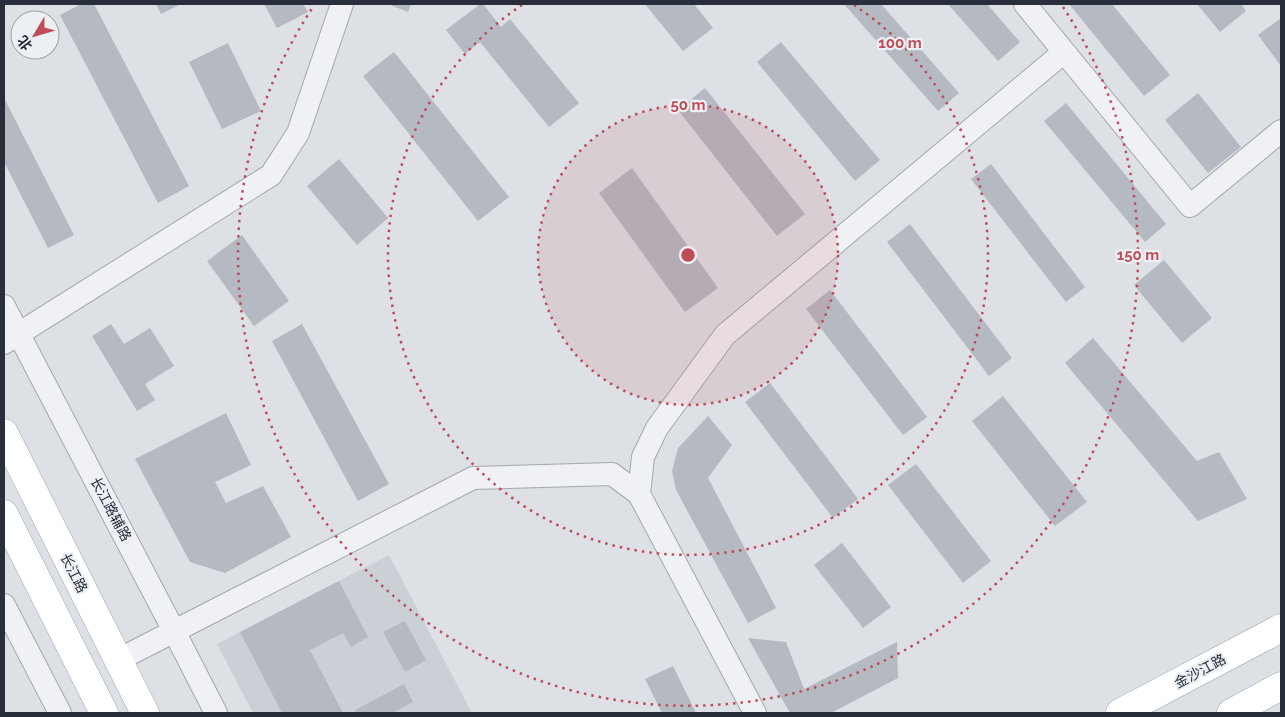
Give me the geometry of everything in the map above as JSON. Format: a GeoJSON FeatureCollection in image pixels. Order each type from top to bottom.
{"type":"FeatureCollection","features":[{"type":"Feature","properties":{"kind":"main road","name":"长江路"},"geometry":{"type":"LineString","coordinates":[[4,433],[145,713]]}},
{"type":"Feature","properties":{"kind":"main road"},"geometry":{"type":"LineString","coordinates":[[4,514],[104,713]]}},
{"type":"Feature","properties":{"kind":"main road","name":"金沙江路"},"geometry":{"type":"LineString","coordinates":[[1120,713],[1281,628]]}},
{"type":"Feature","properties":{"kind":"main road"},"geometry":{"type":"LineString","coordinates":[[1231,713],[1281,686]]}},
{"type":"Feature","properties":{"kind":"lane"},"geometry":{"type":"LineString","coordinates":[[11,338],[271,175],[298,133],[342,4]]}},
{"type":"Feature","properties":{"kind":"lane"},"geometry":{"type":"LineString","coordinates":[[1025,4],[1190,206],[1281,131]]}},
{"type":"Feature","properties":{"kind":"lane"},"geometry":{"type":"LineString","coordinates":[[639,494],[643,457],[657,428],[725,335],[1064,52]]}},
{"type":"Feature","properties":{"kind":"lane","name":"长江路辅路"},"geometry":{"type":"LineString","coordinates":[[4,306],[11,338],[174,631],[216,713]]}},
{"type":"Feature","properties":{"kind":"lane"},"geometry":{"type":"LineString","coordinates":[[118,660],[473,478],[612,474],[639,494],[754,713]]}},
{"type":"Feature","properties":{"kind":"lane"},"geometry":{"type":"LineString","coordinates":[[4,604],[60,713]]}},
{"type":"Feature","properties":{"kind":"shaded area"},"geometry":{"type":"Polygon","coordinates":[[[389,555],[472,713],[253,713],[217,644],[389,555]]]}},
{"type":"Feature","properties":{"kind":"building"},"geometry":{"type":"Polygon","coordinates":[[[81,4],[94,4],[189,186],[158,203],[60,15],[81,4]]]}},
{"type":"Feature","properties":{"kind":"building"},"geometry":{"type":"Polygon","coordinates":[[[156,4],[181,4],[161,14],[156,4]]]}},
{"type":"Feature","properties":{"kind":"building"},"geometry":{"type":"Polygon","coordinates":[[[264,4],[303,4],[308,12],[277,28],[264,4]]]}},
{"type":"Feature","properties":{"kind":"building"},"geometry":{"type":"Polygon","coordinates":[[[388,4],[411,4],[408,12],[388,4]]]}},
{"type":"Feature","properties":{"kind":"building"},"geometry":{"type":"Polygon","coordinates":[[[480,4],[483,4],[501,27],[510,19],[579,103],[549,127],[480,42],[465,54],[446,30],[480,4]]]}},
{"type":"Feature","properties":{"kind":"building"},"geometry":{"type":"Polygon","coordinates":[[[645,4],[694,4],[713,28],[683,51],[645,4]]]}},
{"type":"Feature","properties":{"kind":"building"},"geometry":{"type":"Polygon","coordinates":[[[844,4],[881,4],[959,93],[938,111],[844,4]]]}},
{"type":"Feature","properties":{"kind":"building"},"geometry":{"type":"Polygon","coordinates":[[[948,4],[987,4],[1020,42],[998,61],[948,4]]]}},
{"type":"Feature","properties":{"kind":"building"},"geometry":{"type":"Polygon","coordinates":[[[1069,4],[1112,4],[1170,75],[1144,96],[1069,4]]]}},
{"type":"Feature","properties":{"kind":"building"},"geometry":{"type":"Polygon","coordinates":[[[1197,4],[1241,4],[1246,11],[1220,32],[1197,4]]]}},
{"type":"Feature","properties":{"kind":"building"},"geometry":{"type":"Polygon","coordinates":[[[1281,18],[1281,66],[1258,35],[1281,18]]]}},
{"type":"Feature","properties":{"kind":"building"},"geometry":{"type":"Polygon","coordinates":[[[781,42],[880,160],[855,181],[757,62],[781,42]]]}},
{"type":"Feature","properties":{"kind":"building"},"geometry":{"type":"Polygon","coordinates":[[[228,43],[261,111],[222,129],[189,62],[228,43]]]}},
{"type":"Feature","properties":{"kind":"building"},"geometry":{"type":"Polygon","coordinates":[[[394,52],[509,197],[478,221],[363,76],[394,52]]]}},
{"type":"Feature","properties":{"kind":"building"},"geometry":{"type":"Polygon","coordinates":[[[705,88],[805,214],[777,236],[678,110],[705,88]]]}},
{"type":"Feature","properties":{"kind":"building"},"geometry":{"type":"Polygon","coordinates":[[[1198,93],[1241,147],[1208,173],[1165,120],[1198,93]]]}},
{"type":"Feature","properties":{"kind":"building"},"geometry":{"type":"Polygon","coordinates":[[[4,98],[74,235],[48,248],[4,162],[4,98]]]}},
{"type":"Feature","properties":{"kind":"building"},"geometry":{"type":"Polygon","coordinates":[[[1066,103],[1166,224],[1145,242],[1044,121],[1066,103]]]}},
{"type":"Feature","properties":{"kind":"building"},"geometry":{"type":"Polygon","coordinates":[[[339,159],[388,218],[357,245],[307,186],[339,159]]]}},
{"type":"Feature","properties":{"kind":"building"},"geometry":{"type":"Polygon","coordinates":[[[991,164],[1085,287],[1066,302],[971,179],[991,164]]]}},
{"type":"Feature","properties":{"kind":"building"},"geometry":{"type":"Polygon","coordinates":[[[632,168],[718,288],[685,312],[599,193],[632,168]]]}},
{"type":"Feature","properties":{"kind":"building"},"geometry":{"type":"Polygon","coordinates":[[[910,224],[1012,358],[989,376],[887,242],[910,224]]]}},
{"type":"Feature","properties":{"kind":"building"},"geometry":{"type":"Polygon","coordinates":[[[242,235],[289,301],[254,326],[207,261],[242,235]]]}},
{"type":"Feature","properties":{"kind":"building"},"geometry":{"type":"Polygon","coordinates":[[[1164,260],[1212,318],[1182,343],[1134,285],[1164,260]]]}},
{"type":"Feature","properties":{"kind":"building"},"geometry":{"type":"Polygon","coordinates":[[[830,290],[927,417],[903,435],[806,309],[830,290]]]}},
{"type":"Feature","properties":{"kind":"building"},"geometry":{"type":"Polygon","coordinates":[[[111,324],[124,344],[150,328],[174,366],[145,384],[155,400],[137,411],[92,336],[111,324]]]}},
{"type":"Feature","properties":{"kind":"building"},"geometry":{"type":"Polygon","coordinates":[[[302,324],[389,484],[358,501],[272,341],[302,324]]]}},
{"type":"Feature","properties":{"kind":"building"},"geometry":{"type":"Polygon","coordinates":[[[1093,338],[1197,461],[1219,452],[1247,499],[1198,521],[1065,363],[1093,338]]]}},
{"type":"Feature","properties":{"kind":"building"},"geometry":{"type":"Polygon","coordinates":[[[770,383],[858,499],[833,518],[745,402],[770,383]]]}},
{"type":"Feature","properties":{"kind":"building"},"geometry":{"type":"Polygon","coordinates":[[[1003,396],[1087,502],[1055,526],[972,421],[1003,396]]]}},
{"type":"Feature","properties":{"kind":"building"},"geometry":{"type":"Polygon","coordinates":[[[226,413],[251,465],[215,482],[226,503],[263,486],[291,537],[225,573],[190,562],[135,459],[226,413]]]}},
{"type":"Feature","properties":{"kind":"building"},"geometry":{"type":"Polygon","coordinates":[[[708,416],[732,445],[708,478],[776,608],[748,623],[676,490],[672,471],[678,448],[708,416]]]}},
{"type":"Feature","properties":{"kind":"building"},"geometry":{"type":"Polygon","coordinates":[[[916,464],[991,561],[963,583],[888,485],[916,464]]]}},
{"type":"Feature","properties":{"kind":"building"},"geometry":{"type":"Polygon","coordinates":[[[842,543],[891,607],[863,628],[814,565],[842,543]]]}},
{"type":"Feature","properties":{"kind":"building"},"geometry":{"type":"Polygon","coordinates":[[[339,581],[368,637],[351,647],[343,633],[310,650],[343,713],[282,713],[240,632],[339,581]]]}},
{"type":"Feature","properties":{"kind":"building"},"geometry":{"type":"Polygon","coordinates":[[[405,621],[426,660],[405,672],[383,632],[405,621]]]}},
{"type":"Feature","properties":{"kind":"building"},"geometry":{"type":"Polygon","coordinates":[[[748,638],[786,642],[804,689],[897,642],[898,678],[831,713],[790,713],[748,638]]]}},
{"type":"Feature","properties":{"kind":"building"},"geometry":{"type":"Polygon","coordinates":[[[673,666],[696,713],[662,713],[645,679],[673,666]]]}},
{"type":"Feature","properties":{"kind":"building"},"geometry":{"type":"Polygon","coordinates":[[[404,684],[413,702],[392,713],[356,713],[355,710],[404,684]]]}}]}
